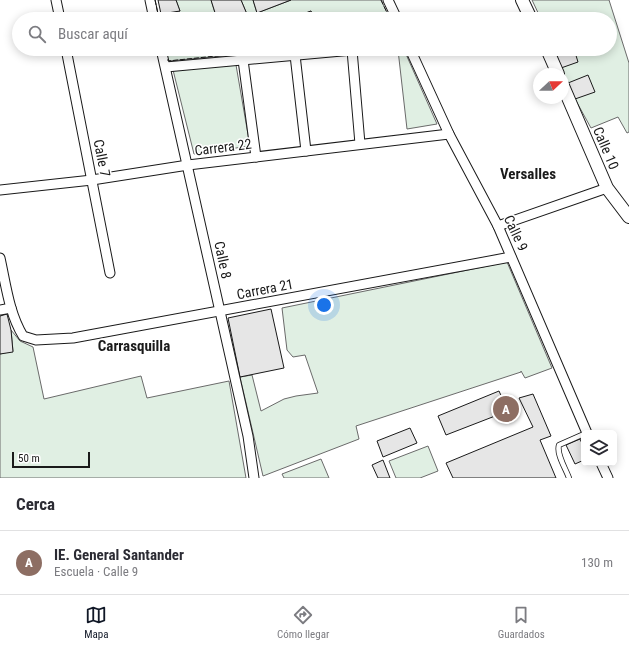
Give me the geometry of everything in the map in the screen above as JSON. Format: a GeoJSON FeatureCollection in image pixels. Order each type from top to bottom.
{"type":"FeatureCollection","features":[{"type":"Feature","properties":{"kind":"street"},"geometry":{"type":"LineString","coordinates":[[56,0],[59,12]]}},
{"type":"Feature","properties":{"kind":"street"},"geometry":{"type":"LineString","coordinates":[[150,0],[153,12]]}},
{"type":"Feature","properties":{"kind":"street"},"geometry":{"type":"LineString","coordinates":[[388,0],[394,12]]}},
{"type":"Feature","properties":{"kind":"street"},"geometry":{"type":"LineString","coordinates":[[522,0],[528,12]]}},
{"type":"Feature","properties":{"kind":"street","name":"Calle 7"},"geometry":{"type":"LineString","coordinates":[[67,56],[110,273]]}},
{"type":"Feature","properties":{"kind":"street","name":"Calle 8"},"geometry":{"type":"LineString","coordinates":[[163,56],[248,436],[254,478]]}},
{"type":"Feature","properties":{"kind":"street"},"geometry":{"type":"LineString","coordinates":[[166,67],[295,56],[306,151]]}},
{"type":"Feature","properties":{"kind":"street"},"geometry":{"type":"LineString","coordinates":[[353,56],[360,144]]}},
{"type":"Feature","properties":{"kind":"street","name":"Calle 9"},"geometry":{"type":"LineString","coordinates":[[413,56],[449,134],[498,226],[586,430]]}},
{"type":"Feature","properties":{"kind":"street"},"geometry":{"type":"LineString","coordinates":[[550,56],[555,68]]}},
{"type":"Feature","properties":{"kind":"street"},"geometry":{"type":"LineString","coordinates":[[243,60],[256,157]]}},
{"type":"Feature","properties":{"kind":"street","name":"Calle 10"},"geometry":{"type":"LineString","coordinates":[[569,100],[606,188],[629,217]]}},
{"type":"Feature","properties":{"kind":"street","name":"Carrera 22"},"geometry":{"type":"LineString","coordinates":[[0,190],[92,180],[188,165],[449,134]]}},
{"type":"Feature","properties":{"kind":"street"},"geometry":{"type":"LineString","coordinates":[[498,226],[606,188]]}},
{"type":"Feature","properties":{"kind":"street","name":"Carrera 21"},"geometry":{"type":"LineString","coordinates":[[11,308],[16,324],[23,336],[36,340],[73,338],[512,257]]}},
{"type":"Feature","properties":{"kind":"street"},"geometry":{"type":"LineString","coordinates":[[0,258],[11,308],[0,310]]}},
{"type":"Feature","properties":{"kind":"street"},"geometry":{"type":"LineString","coordinates":[[602,466],[608,478]]}},
{"type":"Feature","properties":{"kind":"lane"},"geometry":{"type":"LineString","coordinates":[[569,478],[559,453],[559,445],[581,435]]}},
{"type":"Feature","properties":{"kind":"green space"},"geometry":{"type":"Polygon","coordinates":[[[176,0],[211,0],[215,12],[174,12],[180,11],[176,0]]]}},
{"type":"Feature","properties":{"kind":"green space"},"geometry":{"type":"Polygon","coordinates":[[[241,0],[253,0],[257,12],[246,12],[241,0]]]}},
{"type":"Feature","properties":{"kind":"green space"},"geometry":{"type":"Polygon","coordinates":[[[291,0],[381,0],[387,12],[311,12],[260,12],[291,0]]]}},
{"type":"Feature","properties":{"kind":"green space"},"geometry":{"type":"Polygon","coordinates":[[[532,0],[609,0],[613,12],[538,12],[532,0]]]}},
{"type":"Feature","properties":{"kind":"green space"},"geometry":{"type":"Polygon","coordinates":[[[617,25],[629,63],[629,132],[627,133],[618,117],[591,128],[569,85],[569,68],[561,68],[556,56],[617,56],[617,25]]]}},
{"type":"Feature","properties":{"kind":"green space"},"geometry":{"type":"Polygon","coordinates":[[[167,56],[223,56],[168,61],[167,56]]]}},
{"type":"Feature","properties":{"kind":"green space"},"geometry":{"type":"Polygon","coordinates":[[[399,56],[407,56],[437,124],[407,129],[399,56]]]}},
{"type":"Feature","properties":{"kind":"green space"},"geometry":{"type":"Polygon","coordinates":[[[236,65],[250,146],[194,154],[173,70],[236,65]]]}},
{"type":"Feature","properties":{"kind":"green space"},"geometry":{"type":"Polygon","coordinates":[[[507,262],[552,368],[525,378],[521,371],[356,426],[359,439],[263,476],[240,377],[252,375],[261,411],[284,399],[318,393],[305,355],[293,357],[287,350],[282,308],[507,262]]]}},
{"type":"Feature","properties":{"kind":"green space"},"geometry":{"type":"Polygon","coordinates":[[[11,330],[20,341],[33,347],[44,399],[141,376],[147,398],[229,381],[246,478],[0,478],[0,354],[13,351],[11,330]]]}},
{"type":"Feature","properties":{"kind":"green space"},"geometry":{"type":"Polygon","coordinates":[[[428,446],[438,471],[420,478],[396,478],[389,461],[428,446]]]}},
{"type":"Feature","properties":{"kind":"green space"},"geometry":{"type":"Polygon","coordinates":[[[321,459],[329,478],[284,478],[282,474],[321,459]]]}},
{"type":"Feature","properties":{"kind":"building"},"geometry":{"type":"Polygon","coordinates":[[[158,0],[176,0],[180,11],[161,12],[158,0]]]}},
{"type":"Feature","properties":{"kind":"building"},"geometry":{"type":"Polygon","coordinates":[[[211,0],[241,0],[246,12],[215,12],[211,0]]]}},
{"type":"Feature","properties":{"kind":"building"},"geometry":{"type":"Polygon","coordinates":[[[253,0],[291,0],[260,12],[257,12],[253,0]]]}},
{"type":"Feature","properties":{"kind":"building"},"geometry":{"type":"Polygon","coordinates":[[[557,56],[576,56],[578,62],[561,68],[557,56]]]}},
{"type":"Feature","properties":{"kind":"building"},"geometry":{"type":"Polygon","coordinates":[[[588,75],[595,92],[575,99],[569,83],[588,75]]]}},
{"type":"Feature","properties":{"kind":"building"},"geometry":{"type":"Polygon","coordinates":[[[271,309],[284,368],[240,377],[228,318],[271,309]]]}},
{"type":"Feature","properties":{"kind":"building"},"geometry":{"type":"Polygon","coordinates":[[[7,314],[11,330],[13,352],[0,354],[0,316],[7,314]]]}},
{"type":"Feature","properties":{"kind":"building"},"geometry":{"type":"Polygon","coordinates":[[[499,391],[508,411],[446,435],[438,416],[499,391]]]}},
{"type":"Feature","properties":{"kind":"building"},"geometry":{"type":"Polygon","coordinates":[[[533,394],[551,436],[540,440],[556,478],[453,478],[446,463],[533,427],[519,398],[533,394]]]}},
{"type":"Feature","properties":{"kind":"building"},"geometry":{"type":"Polygon","coordinates":[[[410,428],[417,443],[383,457],[377,441],[410,428]]]}},
{"type":"Feature","properties":{"kind":"building"},"geometry":{"type":"Polygon","coordinates":[[[580,439],[581,461],[575,464],[566,445],[580,439]]]}},
{"type":"Feature","properties":{"kind":"building"},"geometry":{"type":"Polygon","coordinates":[[[383,460],[390,478],[378,478],[372,465],[383,460]]]}},
{"type":"Feature","properties":{"kind":"fence"},"geometry":{"type":"LineString","coordinates":[[155,0],[158,12]]}},
{"type":"Feature","properties":{"kind":"fence"},"geometry":{"type":"LineString","coordinates":[[381,0],[387,12]]}},
{"type":"Feature","properties":{"kind":"fence"},"geometry":{"type":"LineString","coordinates":[[168,59],[168,61],[216,56]]}},
{"type":"Feature","properties":{"kind":"place","name":"IE. General Santander"},"geometry":{"type":"Point","coordinates":[506,409]}},
{"type":"Feature","properties":{"kind":"district","name":"Versalles"},"geometry":{"type":"Point","coordinates":[528,174]}},
{"type":"Feature","properties":{"kind":"district","name":"Carrasquilla"},"geometry":{"type":"Point","coordinates":[134,346]}}]}
